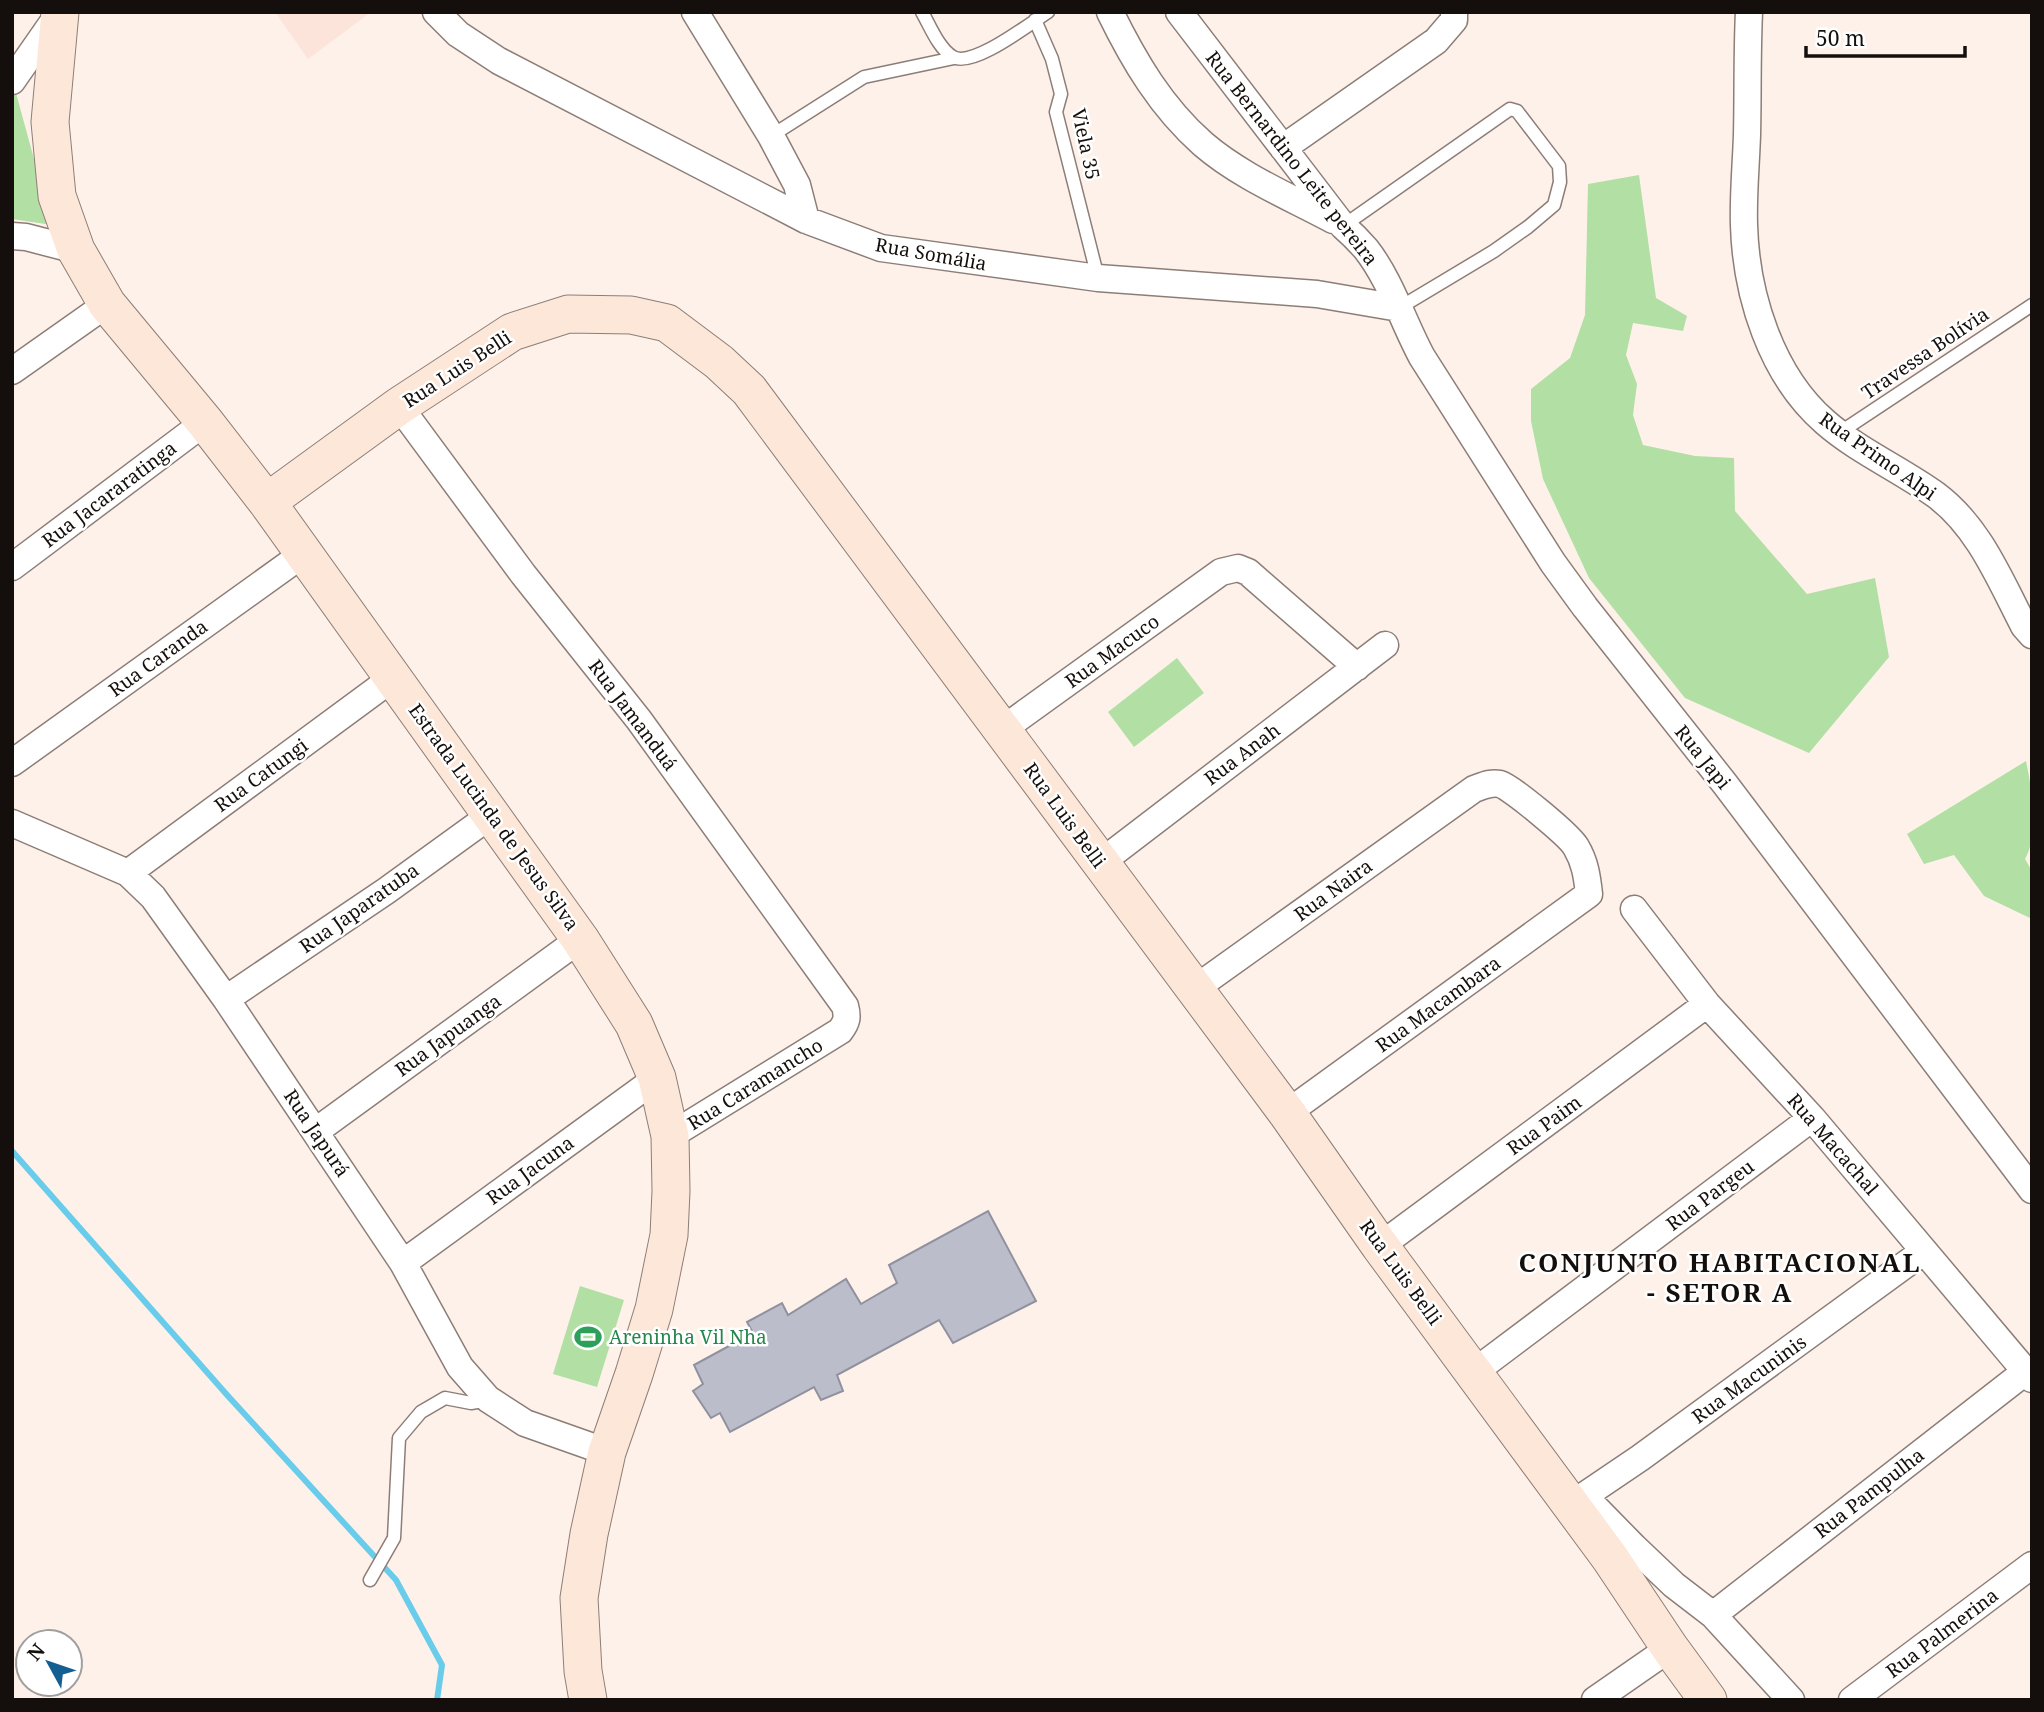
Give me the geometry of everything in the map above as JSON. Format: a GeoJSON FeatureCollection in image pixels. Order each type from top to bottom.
{"type":"FeatureCollection","features":[{"type":"Feature","properties":{"kind":"street","name":"Rua Somália"},"geometry":{"type":"LineString","coordinates":[[436,12],[458,34],[499,61],[806,220],[881,248],[1098,278],[1318,293],[1399,308]]}},
{"type":"Feature","properties":{"kind":"street"},"geometry":{"type":"LineString","coordinates":[[695,12],[771,136],[797,185],[806,220]]}},
{"type":"Feature","properties":{"kind":"street"},"geometry":{"type":"LineString","coordinates":[[1110,12],[1132,58],[1161,99],[1203,144],[1237,168],[1343,226]]}},
{"type":"Feature","properties":{"kind":"street","name":"Rua Bernardino Leite pereira"},"geometry":{"type":"LineString","coordinates":[[1180,12],[1343,226],[1366,249],[1399,308]]}},
{"type":"Feature","properties":{"kind":"street"},"geometry":{"type":"LineString","coordinates":[[1283,148],[1436,41],[1454,20],[1454,12]]}},
{"type":"Feature","properties":{"kind":"street","name":"Rua Primo Alpi"},"geometry":{"type":"LineString","coordinates":[[1749,12],[1744,226],[1748,269],[1768,341],[1801,399],[1839,433],[1937,496],[1959,516],[1978,541],[2024,626],[2032,635]]}},
{"type":"Feature","properties":{"kind":"street"},"geometry":{"type":"LineString","coordinates":[[12,81],[59,13]]}},
{"type":"Feature","properties":{"kind":"street","name":"Estrada Lucinda de Jesus Silva"},"geometry":{"type":"LineString","coordinates":[[59,13],[50,122],[57,196],[76,250],[107,304],[267,502],[580,939],[634,1024],[657,1078],[670,1136],[671,1191],[668,1235],[654,1309],[607,1452],[589,1534],[579,1598],[583,1671],[588,1700]]}},
{"type":"Feature","properties":{"kind":"street"},"geometry":{"type":"LineString","coordinates":[[12,236],[76,250]]}},
{"type":"Feature","properties":{"kind":"street"},"geometry":{"type":"LineString","coordinates":[[12,371],[107,304]]}},
{"type":"Feature","properties":{"kind":"street","name":"Rua Japi"},"geometry":{"type":"LineString","coordinates":[[1399,308],[1422,357],[1553,563],[1610,640],[1725,784],[2032,1190]]}},
{"type":"Feature","properties":{"kind":"street","name":"Rua Luis Belli"},"geometry":{"type":"LineString","coordinates":[[267,502],[398,406],[512,332],[568,314],[631,315],[667,323],[719,362],[748,390],[1287,1113],[1380,1246],[1474,1372],[1578,1500],[1610,1558],[1708,1700]]}},
{"type":"Feature","properties":{"kind":"street","name":"Rua Jamanduá"},"geometry":{"type":"LineString","coordinates":[[398,406],[523,574],[639,720],[845,1006],[848,1015],[840,1031]]}},
{"type":"Feature","properties":{"kind":"street","name":"Rua Jacararatinga"},"geometry":{"type":"LineString","coordinates":[[12,567],[205,422]]}},
{"type":"Feature","properties":{"kind":"street","name":"Rua Caranda"},"geometry":{"type":"LineString","coordinates":[[12,763],[303,554]]}},
{"type":"Feature","properties":{"kind":"street","name":"Rua Macuco"},"geometry":{"type":"LineString","coordinates":[[1003,729],[1221,572],[1238,568],[1248,572],[1357,667]]}},
{"type":"Feature","properties":{"kind":"street","name":"Rua Anah"},"geometry":{"type":"LineString","coordinates":[[1100,863],[1385,645]]}},
{"type":"Feature","properties":{"kind":"street","name":"Rua Catungi"},"geometry":{"type":"LineString","coordinates":[[128,873],[394,677]]}},
{"type":"Feature","properties":{"kind":"street","name":"Rua Naira"},"geometry":{"type":"LineString","coordinates":[[1193,990],[1474,789],[1489,783],[1502,785],[1574,843],[1586,865],[1589,894]]}},
{"type":"Feature","properties":{"kind":"street","name":"Rua Japaratuba"},"geometry":{"type":"LineString","coordinates":[[226,999],[491,816]]}},
{"type":"Feature","properties":{"kind":"street","name":"Rua Japurá"},"geometry":{"type":"LineString","coordinates":[[12,823],[128,873],[153,897],[226,999],[403,1263],[460,1367],[488,1399],[524,1423],[607,1452]]}},
{"type":"Feature","properties":{"kind":"street","name":"Rua Macambara"},"geometry":{"type":"LineString","coordinates":[[1287,1113],[1589,894]]}},
{"type":"Feature","properties":{"kind":"street","name":"Rua Macachal"},"geometry":{"type":"LineString","coordinates":[[1634,909],[1707,1004],[1812,1118],[2029,1376]]}},
{"type":"Feature","properties":{"kind":"street","name":"Rua Japuanga"},"geometry":{"type":"LineString","coordinates":[[316,1131],[580,939]]}},
{"type":"Feature","properties":{"kind":"street","name":"Rua Paim"},"geometry":{"type":"LineString","coordinates":[[1380,1246],[1707,1004]]}},
{"type":"Feature","properties":{"kind":"street","name":"Rua Caramancho"},"geometry":{"type":"LineString","coordinates":[[670,1136],[840,1031]]}},
{"type":"Feature","properties":{"kind":"street","name":"Rua Jacuna"},"geometry":{"type":"LineString","coordinates":[[403,1263],[657,1078]]}},
{"type":"Feature","properties":{"kind":"street","name":"Rua Pargeu"},"geometry":{"type":"LineString","coordinates":[[1474,1372],[1812,1118]]}},
{"type":"Feature","properties":{"kind":"street","name":"Rua Macuninis"},"geometry":{"type":"LineString","coordinates":[[1578,1500],[1640,1458],[1924,1251]]}},
{"type":"Feature","properties":{"kind":"street","name":"Rua Pampulha"},"geometry":{"type":"LineString","coordinates":[[1713,1615],[2029,1376]]}},
{"type":"Feature","properties":{"kind":"street"},"geometry":{"type":"LineString","coordinates":[[1578,1500],[1713,1615],[1791,1700]]}},
{"type":"Feature","properties":{"kind":"street","name":"Rua Palmerina"},"geometry":{"type":"LineString","coordinates":[[1852,1700],[2032,1565]]}},
{"type":"Feature","properties":{"kind":"street"},"geometry":{"type":"LineString","coordinates":[[1595,1700],[1670,1648]]}},
{"type":"Feature","properties":{"kind":"lane"},"geometry":{"type":"LineString","coordinates":[[922,12],[945,51],[954,58]]}},
{"type":"Feature","properties":{"kind":"lane"},"geometry":{"type":"LineString","coordinates":[[771,136],[863,77],[979,55],[1048,12]]}},
{"type":"Feature","properties":{"kind":"lane","name":"Viela 35"},"geometry":{"type":"LineString","coordinates":[[1035,20],[1052,59],[1061,94],[1056,113],[1098,278]]}},
{"type":"Feature","properties":{"kind":"lane"},"geometry":{"type":"LineString","coordinates":[[1343,226],[1510,109],[1517,111],[1559,166],[1560,182],[1554,205],[1528,228],[1494,251],[1399,308]]}},
{"type":"Feature","properties":{"kind":"lane","name":"Travessa Bolívia"},"geometry":{"type":"LineString","coordinates":[[1839,433],[2032,305]]}},
{"type":"Feature","properties":{"kind":"lane"},"geometry":{"type":"LineString","coordinates":[[370,1580],[394,1538],[399,1438],[421,1412],[445,1398],[471,1403],[488,1399]]}},
{"type":"Feature","properties":{"kind":"shaded area"},"geometry":{"type":"Polygon","coordinates":[[[275,12],[371,12],[308,59],[275,12]]]}},
{"type":"Feature","properties":{"kind":"green space"},"geometry":{"type":"Polygon","coordinates":[[[16,93],[52,225],[12,219],[12,99],[16,93]]]}},
{"type":"Feature","properties":{"kind":"green space"},"geometry":{"type":"Polygon","coordinates":[[[1639,175],[1656,298],[1687,316],[1683,331],[1633,323],[1626,355],[1637,384],[1633,415],[1643,445],[1695,456],[1734,458],[1735,511],[1807,594],[1875,578],[1889,657],[1809,753],[1685,698],[1589,578],[1543,479],[1531,421],[1531,389],[1570,358],[1585,315],[1588,184],[1639,175]]]}},
{"type":"Feature","properties":{"kind":"green space"},"geometry":{"type":"Polygon","coordinates":[[[1177,658],[1204,693],[1134,747],[1108,712],[1177,658]]]}},
{"type":"Feature","properties":{"kind":"green space"},"geometry":{"type":"Polygon","coordinates":[[[2026,761],[2033,812],[2032,838],[2025,859],[2032,871],[2032,919],[1984,896],[1954,855],[1924,864],[1907,834],[2026,761]]]}},
{"type":"Feature","properties":{"kind":"green space","name":"Areninha Vil Nha"},"geometry":{"type":"Polygon","coordinates":[[[580,1286],[624,1300],[597,1387],[553,1374],[580,1286]]]}},
{"type":"Feature","properties":{"kind":"building"},"geometry":{"type":"Polygon","coordinates":[[[988,1211],[1036,1301],[953,1343],[939,1320],[837,1375],[843,1391],[821,1400],[814,1387],[730,1432],[720,1413],[711,1418],[693,1391],[703,1384],[694,1365],[753,1333],[747,1322],[782,1303],[788,1315],[846,1279],[861,1304],[897,1283],[889,1265],[988,1211]]]}},
{"type":"Feature","properties":{"kind":"waterway"},"geometry":{"type":"LineString","coordinates":[[12,1151],[228,1396],[396,1580],[442,1665],[437,1700]]}},
{"type":"Feature","properties":{"kind":"place","name":"Areninha Vil Nha"},"geometry":{"type":"Point","coordinates":[588,1337]}},
{"type":"Feature","properties":{"kind":"district","name":"CONJUNTO HABITACIONAL - SETOR A"},"geometry":{"type":"Point","coordinates":[1720,1277]}}]}
